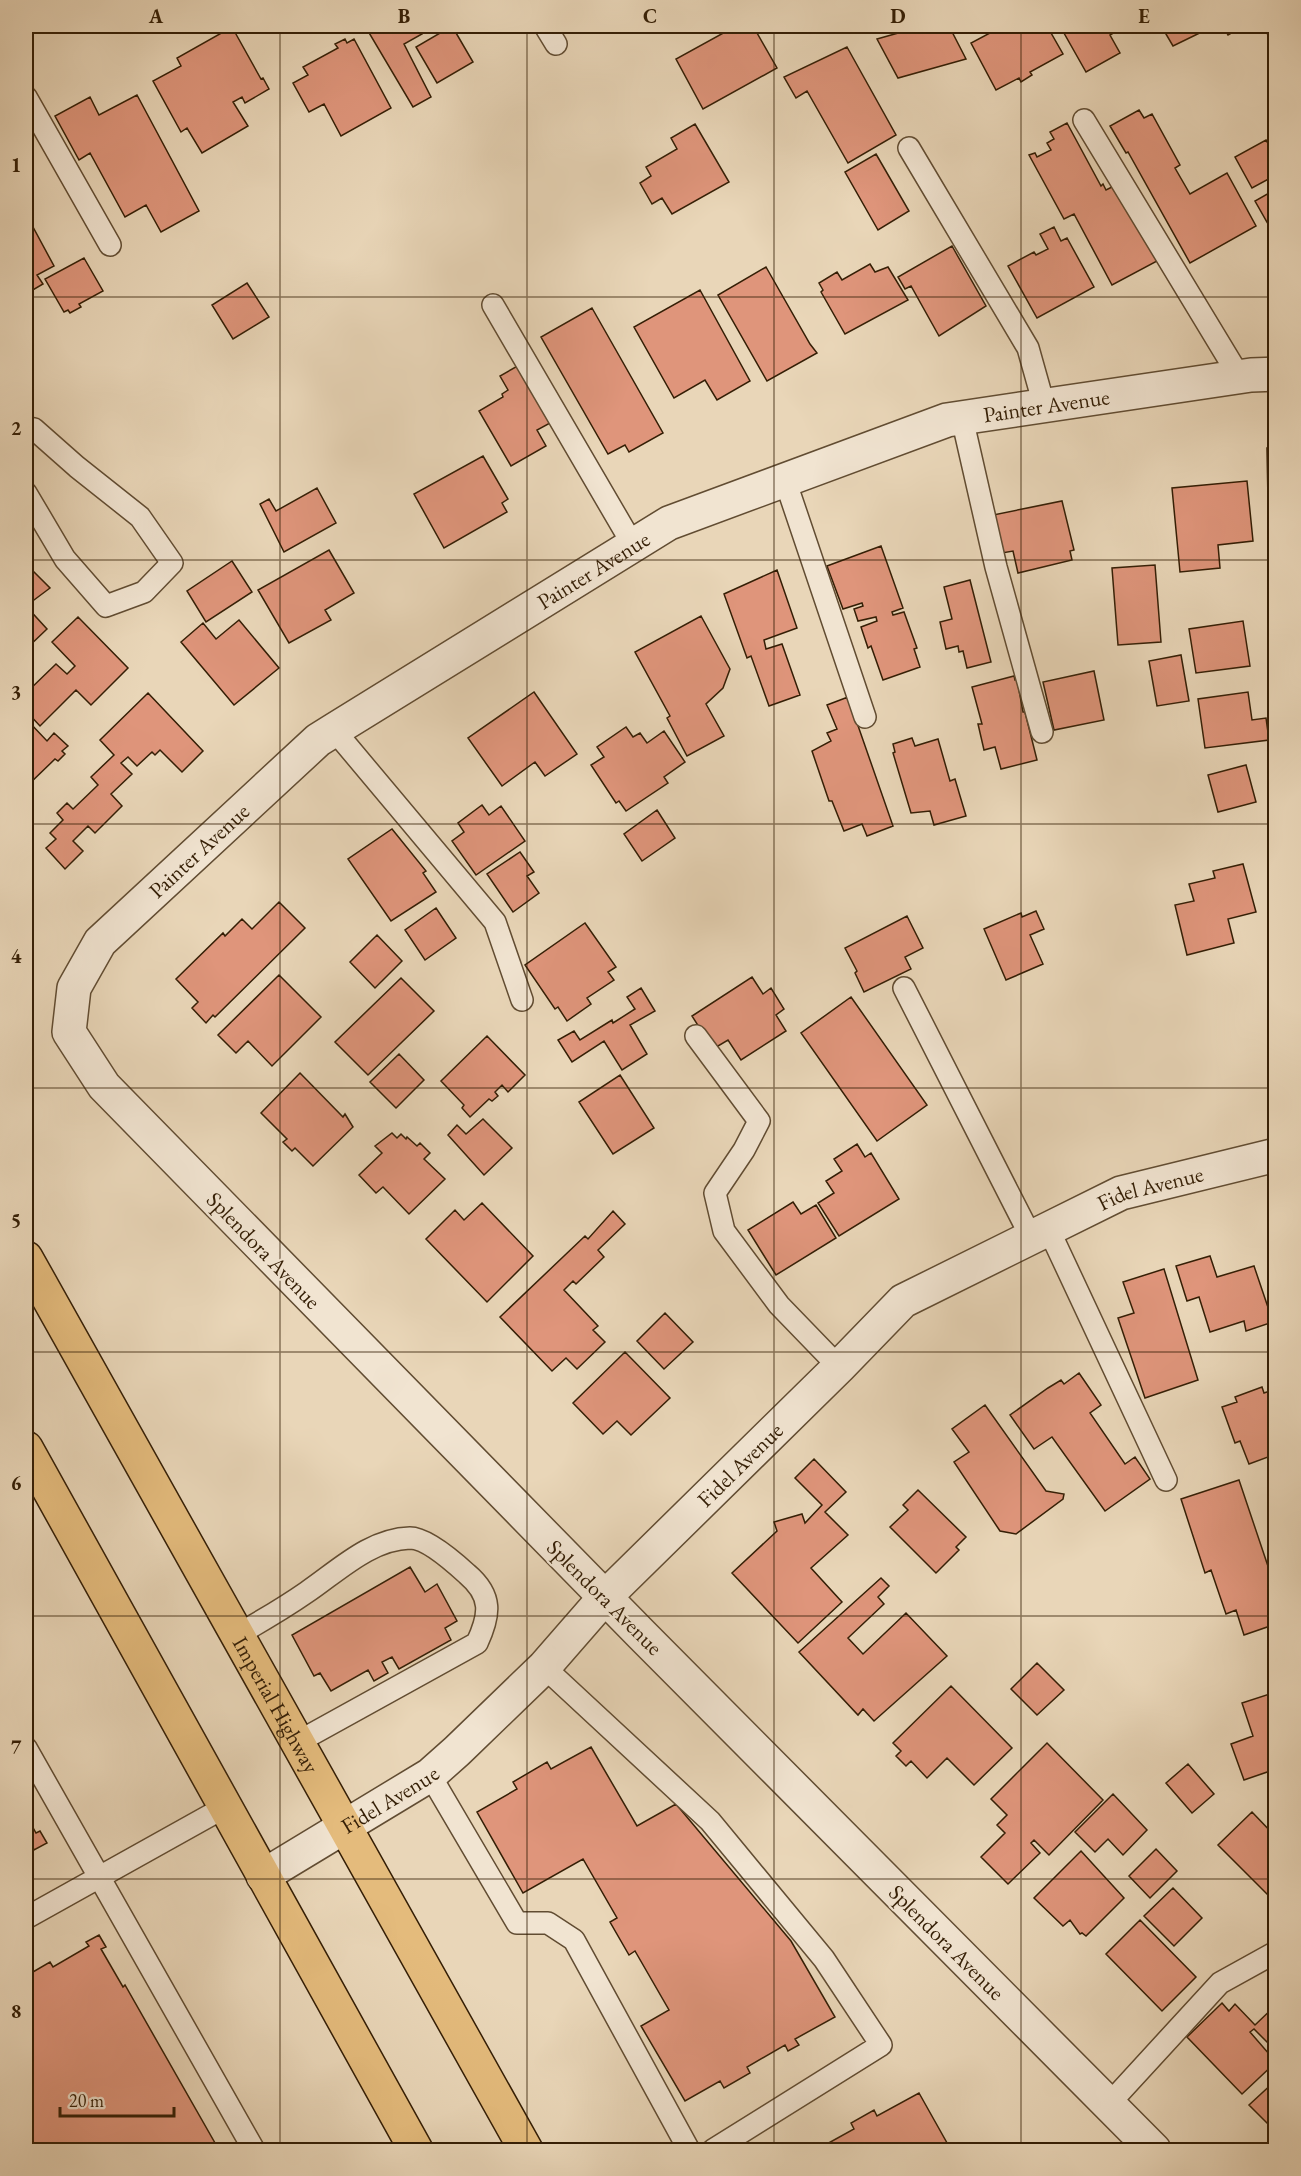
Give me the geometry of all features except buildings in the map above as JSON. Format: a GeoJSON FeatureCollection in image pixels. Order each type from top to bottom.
{"type":"FeatureCollection","features":[{"type":"Feature","properties":{"kind":"main road","name":"Imperial Highway"},"geometry":{"type":"LineString","coordinates":[[26,1258],[526,2151]]}},
{"type":"Feature","properties":{"kind":"main road"},"geometry":{"type":"LineString","coordinates":[[26,1448],[416,2151]]}},
{"type":"Feature","properties":{"kind":"street","name":"Painter Avenue"},"geometry":{"type":"LineString","coordinates":[[69,1032],[74,988],[100,942],[318,740],[669,523],[947,420],[1239,376],[1275,374]]}},
{"type":"Feature","properties":{"kind":"street","name":"Splendora Avenue"},"geometry":{"type":"LineString","coordinates":[[69,1032],[104,1086],[605,1597],[1154,2151]]}},
{"type":"Feature","properties":{"kind":"street","name":"Fidel Avenue"},"geometry":{"type":"LineString","coordinates":[[263,1876],[430,1775],[544,1667],[605,1597],[839,1367],[903,1300],[1121,1192],[1275,1155]]}},
{"type":"Feature","properties":{"kind":"lane"},"geometry":{"type":"LineString","coordinates":[[545,26],[556,44]]}},
{"type":"Feature","properties":{"kind":"lane"},"geometry":{"type":"LineString","coordinates":[[26,97],[110,244]]}},
{"type":"Feature","properties":{"kind":"lane"},"geometry":{"type":"LineString","coordinates":[[1084,120],[1239,376]]}},
{"type":"Feature","properties":{"kind":"lane"},"geometry":{"type":"LineString","coordinates":[[909,148],[1028,348],[1044,405]]}},
{"type":"Feature","properties":{"kind":"lane"},"geometry":{"type":"LineString","coordinates":[[493,304],[633,545]]}},
{"type":"Feature","properties":{"kind":"lane"},"geometry":{"type":"LineString","coordinates":[[962,418],[996,567],[1042,732]]}},
{"type":"Feature","properties":{"kind":"lane"},"geometry":{"type":"LineString","coordinates":[[26,428],[34,429],[140,517],[172,563],[144,592],[106,606],[65,560],[26,493]]}},
{"type":"Feature","properties":{"kind":"lane"},"geometry":{"type":"LineString","coordinates":[[785,480],[865,717]]}},
{"type":"Feature","properties":{"kind":"lane"},"geometry":{"type":"LineString","coordinates":[[334,730],[495,922],[522,1000]]}},
{"type":"Feature","properties":{"kind":"lane"},"geometry":{"type":"LineString","coordinates":[[904,988],[1040,1232],[1166,1480]]}},
{"type":"Feature","properties":{"kind":"lane"},"geometry":{"type":"LineString","coordinates":[[696,1036],[759,1120],[744,1150],[715,1193],[724,1231],[779,1305],[839,1367]]}},
{"type":"Feature","properties":{"kind":"lane"},"geometry":{"type":"LineString","coordinates":[[237,1635],[281,1610],[355,1557],[384,1544],[412,1538],[441,1551],[476,1581],[488,1605],[487,1620],[477,1642],[296,1743]]}},
{"type":"Feature","properties":{"kind":"lane"},"geometry":{"type":"LineString","coordinates":[[544,1667],[710,1821],[824,1959],[881,2045],[713,2151]]}},
{"type":"Feature","properties":{"kind":"lane"},"geometry":{"type":"LineString","coordinates":[[26,1748],[254,2151]]}},
{"type":"Feature","properties":{"kind":"lane"},"geometry":{"type":"LineString","coordinates":[[430,1775],[517,1923],[548,1923],[574,1940],[689,2151]]}},
{"type":"Feature","properties":{"kind":"lane"},"geometry":{"type":"LineString","coordinates":[[26,1918],[225,1807]]}},
{"type":"Feature","properties":{"kind":"lane"},"geometry":{"type":"LineString","coordinates":[[1109,2104],[1220,1983],[1275,1952]]}}]}
